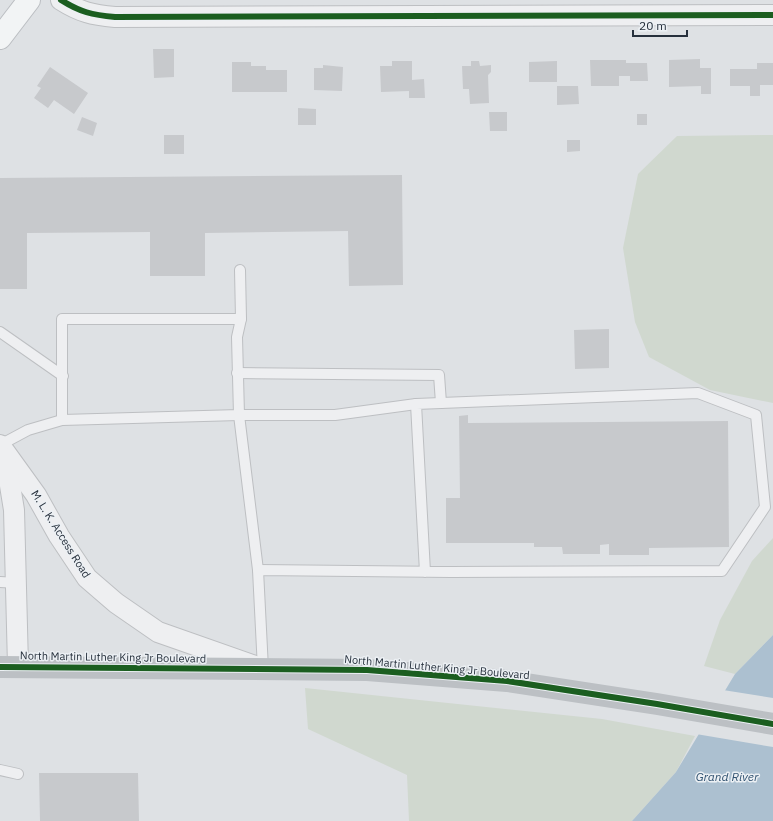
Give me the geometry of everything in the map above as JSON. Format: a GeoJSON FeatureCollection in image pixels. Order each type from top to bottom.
{"type":"FeatureCollection","features":[{"type":"Feature","properties":{"kind":"main road"},"geometry":{"type":"LineString","coordinates":[[0,38],[29,0]]}},
{"type":"Feature","properties":{"kind":"street"},"geometry":{"type":"LineString","coordinates":[[61,0],[76,10],[115,17],[773,15]]}},
{"type":"Feature","properties":{"kind":"street","name":"M. L. K. Access Road"},"geometry":{"type":"LineString","coordinates":[[0,445],[36,495],[87,578],[116,604],[158,632],[264,669]]}},
{"type":"Feature","properties":{"kind":"street"},"geometry":{"type":"LineString","coordinates":[[0,452],[7,467],[14,510],[8,582],[9,667]]}},
{"type":"Feature","properties":{"kind":"street","name":"North Martin Luther King Jr Boulevard"},"geometry":{"type":"LineString","coordinates":[[9,667],[367,670],[507,681],[657,704],[773,724]]}},
{"type":"Feature","properties":{"kind":"lane"},"geometry":{"type":"LineString","coordinates":[[240,270],[241,319],[237,338],[239,415],[258,570],[264,669]]}},
{"type":"Feature","properties":{"kind":"lane"},"geometry":{"type":"LineString","coordinates":[[62,420],[62,319],[241,319]]}},
{"type":"Feature","properties":{"kind":"lane"},"geometry":{"type":"LineString","coordinates":[[0,332],[63,376]]}},
{"type":"Feature","properties":{"kind":"lane"},"geometry":{"type":"LineString","coordinates":[[237,373],[439,375],[441,403]]}},
{"type":"Feature","properties":{"kind":"lane"},"geometry":{"type":"LineString","coordinates":[[0,445],[28,430],[62,420],[239,415],[335,415],[416,404],[441,403],[698,393],[756,415],[765,507],[722,571],[425,572],[258,570]]}},
{"type":"Feature","properties":{"kind":"lane"},"geometry":{"type":"LineString","coordinates":[[416,404],[425,572]]}},
{"type":"Feature","properties":{"kind":"lane"},"geometry":{"type":"LineString","coordinates":[[0,770],[18,774]]}},
{"type":"Feature","properties":{"kind":"shaded area"},"geometry":{"type":"Polygon","coordinates":[[[773,135],[773,403],[710,390],[649,357],[635,322],[623,248],[638,174],[677,136],[773,135]]]}},
{"type":"Feature","properties":{"kind":"shaded area"},"geometry":{"type":"Polygon","coordinates":[[[773,538],[773,635],[735,674],[704,666],[720,620],[752,561],[773,538]]]}},
{"type":"Feature","properties":{"kind":"shaded area"},"geometry":{"type":"Polygon","coordinates":[[[305,688],[602,719],[695,736],[676,772],[632,821],[409,821],[407,775],[308,729],[305,688]]]}},
{"type":"Feature","properties":{"kind":"water","name":"Grand River"},"geometry":{"type":"Polygon","coordinates":[[[773,635],[773,821],[632,821],[676,772],[735,674],[773,635]]]}},
{"type":"Feature","properties":{"kind":"pier"},"geometry":{"type":"Polygon","coordinates":[[[723,690],[773,698],[773,747],[696,734],[723,690]]]}},
{"type":"Feature","properties":{"kind":"building"},"geometry":{"type":"Polygon","coordinates":[[[153,49],[174,49],[174,77],[154,78],[153,49]]]}},
{"type":"Feature","properties":{"kind":"building"},"geometry":{"type":"Polygon","coordinates":[[[700,59],[700,68],[711,68],[711,94],[701,94],[701,86],[669,87],[669,60],[700,59]]]}},
{"type":"Feature","properties":{"kind":"building"},"geometry":{"type":"Polygon","coordinates":[[[590,60],[626,60],[626,63],[647,63],[648,81],[630,81],[630,76],[619,76],[619,86],[591,86],[590,60]]]}},
{"type":"Feature","properties":{"kind":"building"},"geometry":{"type":"Polygon","coordinates":[[[392,61],[412,61],[412,80],[424,79],[425,98],[409,98],[409,91],[381,92],[380,66],[392,66],[392,61]]]}},
{"type":"Feature","properties":{"kind":"building"},"geometry":{"type":"Polygon","coordinates":[[[471,61],[479,61],[480,66],[491,65],[491,72],[488,75],[489,103],[470,104],[469,89],[463,89],[462,66],[471,66],[471,61]]]}},
{"type":"Feature","properties":{"kind":"building"},"geometry":{"type":"Polygon","coordinates":[[[557,61],[557,82],[529,82],[529,62],[557,61]]]}},
{"type":"Feature","properties":{"kind":"building"},"geometry":{"type":"Polygon","coordinates":[[[232,62],[251,62],[251,66],[266,66],[266,70],[287,70],[287,92],[232,92],[232,62]]]}},
{"type":"Feature","properties":{"kind":"building"},"geometry":{"type":"Polygon","coordinates":[[[757,63],[773,63],[773,85],[760,85],[760,96],[750,96],[750,86],[730,86],[730,69],[757,69],[757,63]]]}},
{"type":"Feature","properties":{"kind":"building"},"geometry":{"type":"Polygon","coordinates":[[[323,65],[343,67],[342,91],[314,90],[314,68],[323,68],[323,65]]]}},
{"type":"Feature","properties":{"kind":"building"},"geometry":{"type":"Polygon","coordinates":[[[50,67],[88,93],[74,114],[54,100],[48,108],[34,98],[41,88],[37,86],[50,67]]]}},
{"type":"Feature","properties":{"kind":"building"},"geometry":{"type":"Polygon","coordinates":[[[557,86],[578,86],[579,104],[557,105],[557,86]]]}},
{"type":"Feature","properties":{"kind":"building"},"geometry":{"type":"Polygon","coordinates":[[[298,108],[316,109],[316,125],[298,125],[298,108]]]}},
{"type":"Feature","properties":{"kind":"building"},"geometry":{"type":"Polygon","coordinates":[[[489,112],[507,112],[507,131],[490,131],[489,112]]]}},
{"type":"Feature","properties":{"kind":"building"},"geometry":{"type":"Polygon","coordinates":[[[637,114],[647,114],[647,125],[637,125],[637,114]]]}},
{"type":"Feature","properties":{"kind":"building"},"geometry":{"type":"Polygon","coordinates":[[[82,117],[97,123],[93,136],[77,130],[82,117]]]}},
{"type":"Feature","properties":{"kind":"building"},"geometry":{"type":"Polygon","coordinates":[[[164,135],[184,135],[184,154],[164,154],[164,135]]]}},
{"type":"Feature","properties":{"kind":"building"},"geometry":{"type":"Polygon","coordinates":[[[567,140],[580,140],[580,151],[567,152],[567,140]]]}},
{"type":"Feature","properties":{"kind":"building"},"geometry":{"type":"Polygon","coordinates":[[[402,175],[403,285],[349,286],[348,231],[205,233],[205,276],[150,276],[150,232],[27,233],[27,289],[0,289],[0,178],[402,175]]]}},
{"type":"Feature","properties":{"kind":"building"},"geometry":{"type":"Polygon","coordinates":[[[609,329],[609,368],[575,369],[574,330],[609,329]]]}},
{"type":"Feature","properties":{"kind":"building"},"geometry":{"type":"Polygon","coordinates":[[[468,415],[468,423],[728,421],[729,547],[649,548],[649,555],[609,555],[609,544],[600,545],[600,554],[563,554],[562,547],[534,547],[534,543],[446,543],[446,498],[460,498],[459,416],[468,415]]]}},
{"type":"Feature","properties":{"kind":"building"},"geometry":{"type":"Polygon","coordinates":[[[39,773],[138,773],[139,821],[40,821],[39,773]]]}},
{"type":"Feature","properties":{"kind":"cycle path"},"geometry":{"type":"LineString","coordinates":[[61,0],[86,12],[115,17],[773,15]]}},
{"type":"Feature","properties":{"kind":"cycle path"},"geometry":{"type":"LineString","coordinates":[[0,667],[367,670],[507,681],[657,704],[773,724]]}}]}
